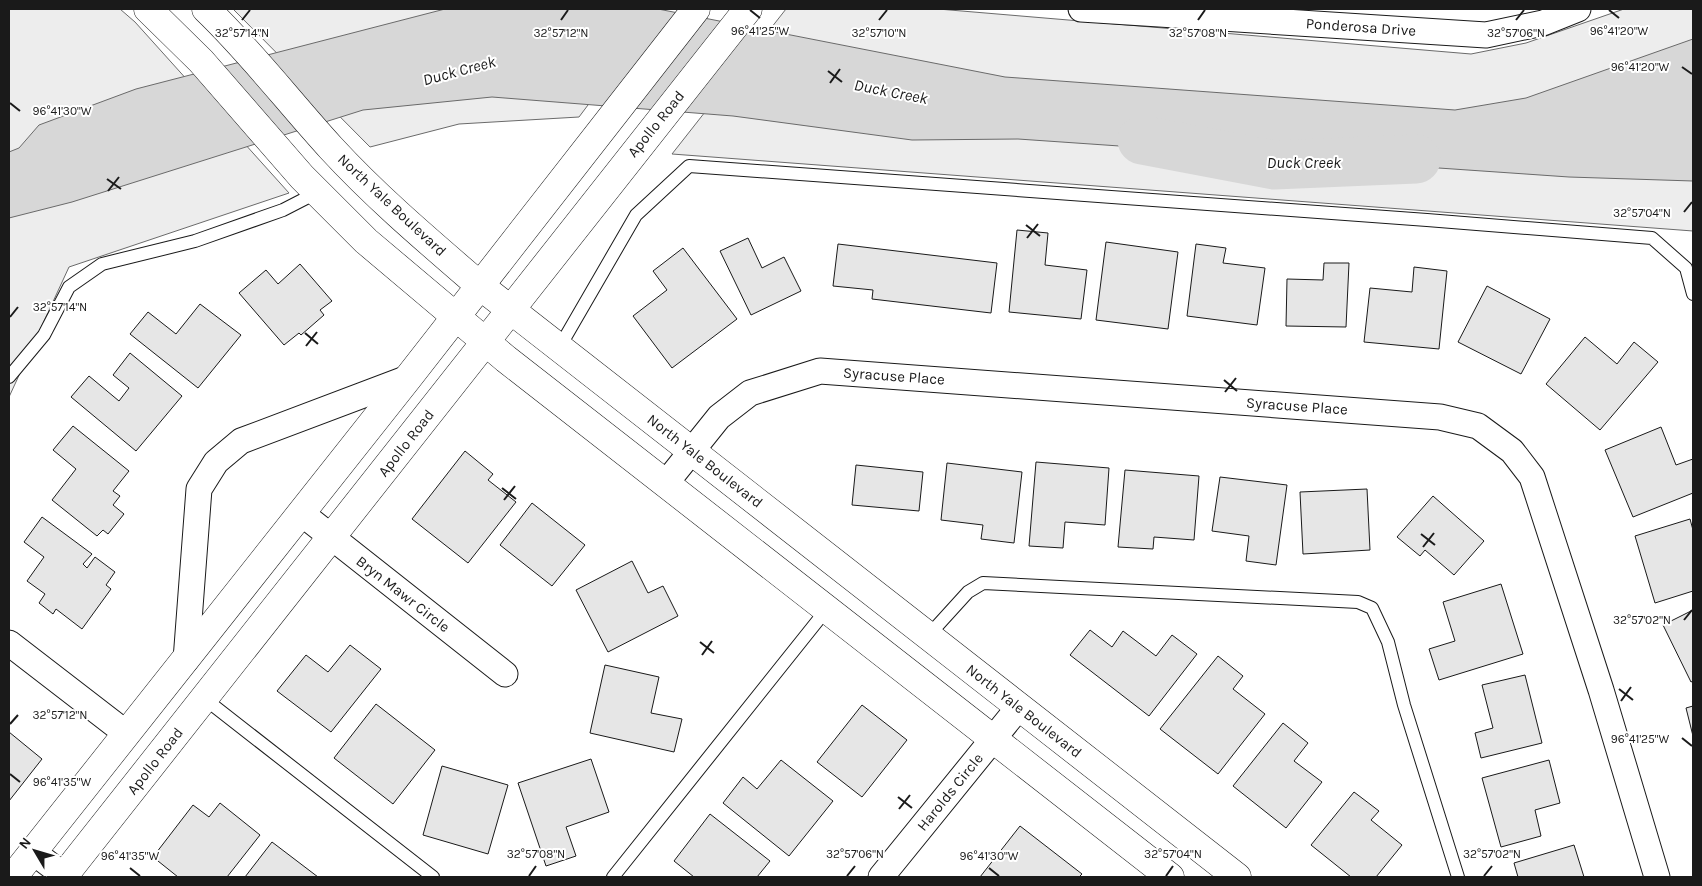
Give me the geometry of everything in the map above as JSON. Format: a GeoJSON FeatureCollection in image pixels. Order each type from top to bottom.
{"type":"FeatureCollection","features":[{"type":"Feature","properties":{"kind":"street"},"geometry":{"type":"LineString","coordinates":[[148,9],[201,61],[310,185],[366,241],[486,342],[994,739],[1166,876]]}},
{"type":"Feature","properties":{"kind":"street","name":"North Yale Boulevard"},"geometry":{"type":"LineString","coordinates":[[206,9],[231,33],[332,149],[394,211],[479,285],[1237,877]]}},
{"type":"Feature","properties":{"kind":"street"},"geometry":{"type":"LineString","coordinates":[[13,877],[301,514],[696,9]]}},
{"type":"Feature","properties":{"kind":"street","name":"Apollo Road"},"geometry":{"type":"LineString","coordinates":[[65,877],[486,342],[509,310],[748,9]]}},
{"type":"Feature","properties":{"kind":"street","name":"Ponderosa Drive"},"geometry":{"type":"LineString","coordinates":[[1081,9],[1333,17],[1486,35],[1543,23],[1578,9]]}},
{"type":"Feature","properties":{"kind":"street","name":"Syracuse Place"},"geometry":{"type":"LineString","coordinates":[[666,483],[690,450],[719,418],[750,393],[820,371],[1440,416],[1478,426],[1512,450],[1532,478],[1601,690],[1657,877]]}},
{"type":"Feature","properties":{"kind":"street"},"geometry":{"type":"LineString","coordinates":[[186,660],[199,489],[216,462],[241,441],[408,378]]}},
{"type":"Feature","properties":{"kind":"street","name":"Bryn Mawr Circle"},"geometry":{"type":"LineString","coordinates":[[301,514],[505,674]]}},
{"type":"Feature","properties":{"kind":"street"},"geometry":{"type":"LineString","coordinates":[[9,643],[127,734]]}},
{"type":"Feature","properties":{"kind":"street","name":"Harolds Circle"},"geometry":{"type":"LineString","coordinates":[[881,877],[1020,707]]}},
{"type":"Feature","properties":{"kind":"street"},"geometry":{"type":"LineString","coordinates":[[34,852],[65,877]]}},
{"type":"Feature","properties":{"kind":"lane"},"geometry":{"type":"LineString","coordinates":[[559,348],[636,215],[689,166],[1652,238],[1686,268],[1693,294]]}},
{"type":"Feature","properties":{"kind":"lane"},"geometry":{"type":"LineString","coordinates":[[9,377],[44,335],[69,287],[102,264],[195,242],[283,210],[310,185]]}},
{"type":"Feature","properties":{"kind":"lane"},"geometry":{"type":"LineString","coordinates":[[928,636],[968,592],[983,583],[1348,601],[1372,608],[1388,642],[1404,706],[1458,877]]}},
{"type":"Feature","properties":{"kind":"lane"},"geometry":{"type":"LineString","coordinates":[[613,877],[827,609]]}},
{"type":"Feature","properties":{"kind":"lane"},"geometry":{"type":"LineString","coordinates":[[205,699],[433,877]]}},
{"type":"Feature","properties":{"kind":"shaded area"},"geometry":{"type":"Polygon","coordinates":[[[9,9],[120,9],[135,22],[289,193],[69,267],[9,397],[9,9]]]}},
{"type":"Feature","properties":{"kind":"shaded area"},"geometry":{"type":"Polygon","coordinates":[[[233,9],[660,9],[579,117],[459,124],[370,147],[233,9]]]}},
{"type":"Feature","properties":{"kind":"shaded area"},"geometry":{"type":"Polygon","coordinates":[[[786,9],[938,9],[1471,54],[1526,43],[1624,9],[1693,9],[1693,231],[672,154],[786,9]]]}},
{"type":"Feature","properties":{"kind":"water"},"geometry":{"type":"Polygon","coordinates":[[[445,9],[658,9],[1005,77],[1455,110],[1526,98],[1693,39],[1693,181],[1569,177],[1018,139],[912,140],[733,116],[492,97],[363,110],[72,202],[9,218],[9,152],[19,148],[39,125],[136,89],[445,9]]]}},
{"type":"Feature","properties":{"kind":"building"},"geometry":{"type":"Polygon","coordinates":[[[1017,230],[1048,233],[1045,265],[1087,270],[1081,319],[1009,312],[1017,230]]]}},
{"type":"Feature","properties":{"kind":"building"},"geometry":{"type":"Polygon","coordinates":[[[748,238],[762,268],[784,257],[801,291],[751,315],[720,251],[748,238]]]}},
{"type":"Feature","properties":{"kind":"building"},"geometry":{"type":"Polygon","coordinates":[[[1106,242],[1178,252],[1168,329],[1096,320],[1106,242]]]}},
{"type":"Feature","properties":{"kind":"building"},"geometry":{"type":"Polygon","coordinates":[[[838,244],[997,263],[991,313],[872,299],[873,290],[833,286],[838,244]]]}},
{"type":"Feature","properties":{"kind":"building"},"geometry":{"type":"Polygon","coordinates":[[[1196,244],[1226,248],[1223,263],[1265,268],[1257,325],[1187,316],[1196,244]]]}},
{"type":"Feature","properties":{"kind":"building"},"geometry":{"type":"Polygon","coordinates":[[[683,248],[737,319],[672,368],[633,316],[667,290],[653,271],[683,248]]]}},
{"type":"Feature","properties":{"kind":"building"},"geometry":{"type":"Polygon","coordinates":[[[1324,263],[1349,263],[1346,327],[1286,326],[1287,279],[1323,280],[1324,263]]]}},
{"type":"Feature","properties":{"kind":"building"},"geometry":{"type":"Polygon","coordinates":[[[300,264],[332,301],[320,310],[324,315],[301,335],[299,333],[284,345],[239,293],[266,270],[278,284],[300,264]]]}},
{"type":"Feature","properties":{"kind":"building"},"geometry":{"type":"Polygon","coordinates":[[[1414,267],[1447,271],[1439,349],[1364,342],[1370,288],[1412,292],[1414,267]]]}},
{"type":"Feature","properties":{"kind":"building"},"geometry":{"type":"Polygon","coordinates":[[[1487,286],[1550,319],[1521,374],[1458,342],[1487,286]]]}},
{"type":"Feature","properties":{"kind":"building"},"geometry":{"type":"Polygon","coordinates":[[[200,304],[241,335],[198,388],[130,334],[148,312],[176,334],[200,304]]]}},
{"type":"Feature","properties":{"kind":"building"},"geometry":{"type":"Polygon","coordinates":[[[1585,337],[1617,364],[1634,342],[1658,362],[1600,430],[1546,384],[1585,337]]]}},
{"type":"Feature","properties":{"kind":"building"},"geometry":{"type":"Polygon","coordinates":[[[130,353],[182,396],[136,451],[71,397],[89,376],[119,401],[129,388],[113,375],[130,353]]]}},
{"type":"Feature","properties":{"kind":"building"},"geometry":{"type":"Polygon","coordinates":[[[73,426],[129,471],[113,491],[120,496],[113,505],[124,514],[108,534],[103,530],[97,536],[52,500],[76,469],[53,450],[73,426]]]}},
{"type":"Feature","properties":{"kind":"building"},"geometry":{"type":"Polygon","coordinates":[[[1661,427],[1676,465],[1693,459],[1693,493],[1633,517],[1605,450],[1661,427]]]}},
{"type":"Feature","properties":{"kind":"building"},"geometry":{"type":"Polygon","coordinates":[[[465,451],[493,474],[488,480],[516,502],[468,563],[412,519],[465,451]]]}},
{"type":"Feature","properties":{"kind":"building"},"geometry":{"type":"Polygon","coordinates":[[[1036,462],[1109,468],[1105,525],[1065,522],[1063,548],[1029,546],[1036,462]]]}},
{"type":"Feature","properties":{"kind":"building"},"geometry":{"type":"Polygon","coordinates":[[[947,463],[1022,472],[1014,543],[981,539],[983,525],[941,520],[947,463]]]}},
{"type":"Feature","properties":{"kind":"building"},"geometry":{"type":"Polygon","coordinates":[[[856,465],[923,472],[919,511],[852,505],[856,465]]]}},
{"type":"Feature","properties":{"kind":"building"},"geometry":{"type":"Polygon","coordinates":[[[1125,470],[1199,476],[1194,540],[1154,537],[1153,549],[1118,547],[1125,470]]]}},
{"type":"Feature","properties":{"kind":"building"},"geometry":{"type":"Polygon","coordinates":[[[1220,477],[1287,485],[1276,565],[1246,561],[1249,536],[1212,531],[1220,477]]]}},
{"type":"Feature","properties":{"kind":"building"},"geometry":{"type":"Polygon","coordinates":[[[1367,489],[1370,550],[1303,554],[1300,492],[1367,489]]]}},
{"type":"Feature","properties":{"kind":"building"},"geometry":{"type":"Polygon","coordinates":[[[1433,496],[1484,541],[1454,575],[1425,550],[1420,556],[1397,537],[1433,496]]]}},
{"type":"Feature","properties":{"kind":"building"},"geometry":{"type":"Polygon","coordinates":[[[532,503],[585,545],[552,586],[500,545],[532,503]]]}},
{"type":"Feature","properties":{"kind":"building"},"geometry":{"type":"Polygon","coordinates":[[[42,517],[92,554],[83,564],[87,568],[95,557],[115,572],[106,585],[111,589],[82,629],[56,609],[53,614],[39,603],[45,594],[27,581],[44,557],[24,542],[42,517]]]}},
{"type":"Feature","properties":{"kind":"building"},"geometry":{"type":"Polygon","coordinates":[[[1690,519],[1693,530],[1693,591],[1655,603],[1635,536],[1690,519]]]}},
{"type":"Feature","properties":{"kind":"building"},"geometry":{"type":"Polygon","coordinates":[[[632,561],[648,593],[663,586],[678,616],[608,652],[576,590],[632,561]]]}},
{"type":"Feature","properties":{"kind":"building"},"geometry":{"type":"Polygon","coordinates":[[[1501,584],[1523,654],[1439,680],[1429,649],[1455,641],[1443,602],[1501,584]]]}},
{"type":"Feature","properties":{"kind":"building"},"geometry":{"type":"Polygon","coordinates":[[[1693,610],[1693,681],[1691,682],[1663,625],[1693,610]]]}},
{"type":"Feature","properties":{"kind":"building"},"geometry":{"type":"Polygon","coordinates":[[[1090,630],[1112,647],[1123,631],[1156,656],[1172,635],[1197,654],[1149,716],[1070,655],[1090,630]]]}},
{"type":"Feature","properties":{"kind":"building"},"geometry":{"type":"Polygon","coordinates":[[[350,645],[381,669],[331,732],[277,691],[306,655],[328,672],[350,645]]]}},
{"type":"Feature","properties":{"kind":"building"},"geometry":{"type":"Polygon","coordinates":[[[1218,656],[1243,676],[1233,689],[1265,714],[1218,774],[1160,729],[1218,656]]]}},
{"type":"Feature","properties":{"kind":"building"},"geometry":{"type":"Polygon","coordinates":[[[605,665],[659,677],[651,713],[682,719],[674,752],[590,733],[605,665]]]}},
{"type":"Feature","properties":{"kind":"building"},"geometry":{"type":"Polygon","coordinates":[[[1525,675],[1542,743],[1481,758],[1475,733],[1493,728],[1482,685],[1525,675]]]}},
{"type":"Feature","properties":{"kind":"building"},"geometry":{"type":"Polygon","coordinates":[[[376,704],[435,750],[393,804],[334,758],[376,704]]]}},
{"type":"Feature","properties":{"kind":"building"},"geometry":{"type":"Polygon","coordinates":[[[862,705],[907,740],[862,797],[817,762],[862,705]]]}},
{"type":"Feature","properties":{"kind":"building"},"geometry":{"type":"Polygon","coordinates":[[[1693,706],[1693,736],[1686,708],[1693,706]]]}},
{"type":"Feature","properties":{"kind":"building"},"geometry":{"type":"Polygon","coordinates":[[[1283,723],[1308,743],[1294,761],[1322,782],[1286,828],[1233,786],[1283,723]]]}},
{"type":"Feature","properties":{"kind":"building"},"geometry":{"type":"Polygon","coordinates":[[[9,732],[42,759],[9,801],[9,732]]]}},
{"type":"Feature","properties":{"kind":"building"},"geometry":{"type":"Polygon","coordinates":[[[591,759],[609,812],[566,827],[576,856],[546,866],[518,783],[591,759]]]}},
{"type":"Feature","properties":{"kind":"building"},"geometry":{"type":"Polygon","coordinates":[[[781,760],[833,801],[789,856],[723,803],[743,777],[757,789],[781,760]]]}},
{"type":"Feature","properties":{"kind":"building"},"geometry":{"type":"Polygon","coordinates":[[[1549,760],[1560,803],[1535,810],[1541,836],[1501,847],[1482,778],[1549,760]]]}},
{"type":"Feature","properties":{"kind":"building"},"geometry":{"type":"Polygon","coordinates":[[[442,766],[508,785],[488,854],[423,835],[442,766]]]}},
{"type":"Feature","properties":{"kind":"building"},"geometry":{"type":"Polygon","coordinates":[[[1354,792],[1379,811],[1371,820],[1402,845],[1376,877],[1351,877],[1311,845],[1354,792]]]}},
{"type":"Feature","properties":{"kind":"building"},"geometry":{"type":"Polygon","coordinates":[[[220,803],[260,835],[227,877],[178,877],[153,857],[193,805],[209,817],[220,803]]]}},
{"type":"Feature","properties":{"kind":"building"},"geometry":{"type":"Polygon","coordinates":[[[710,814],[770,861],[757,877],[694,877],[674,861],[710,814]]]}},
{"type":"Feature","properties":{"kind":"building"},"geometry":{"type":"Polygon","coordinates":[[[1020,826],[1082,874],[1079,877],[980,877],[1020,826]]]}},
{"type":"Feature","properties":{"kind":"building"},"geometry":{"type":"Polygon","coordinates":[[[272,842],[318,877],[245,877],[272,842]]]}},
{"type":"Feature","properties":{"kind":"building"},"geometry":{"type":"Polygon","coordinates":[[[1574,845],[1584,877],[1518,877],[1514,863],[1574,845]]]}},
{"type":"Feature","properties":{"kind":"waterway","name":"Duck Creek"},"geometry":{"type":"LineString","coordinates":[[1142,140],[1274,165],[1416,159]]}}]}
